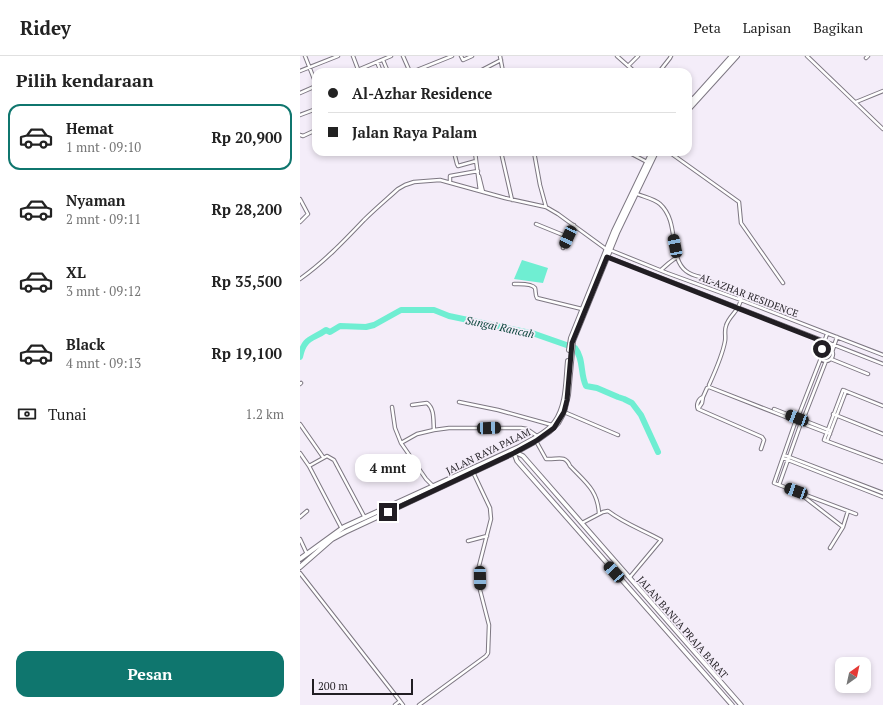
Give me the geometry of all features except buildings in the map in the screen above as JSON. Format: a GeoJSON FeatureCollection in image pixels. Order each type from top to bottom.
{"type":"FeatureCollection","features":[{"type":"Feature","properties":{"kind":"main road"},"geometry":{"type":"LineString","coordinates":[[693,99],[732,56]]}},
{"type":"Feature","properties":{"kind":"main road"},"geometry":{"type":"LineString","coordinates":[[692,106],[736,56]]}},
{"type":"Feature","properties":{"kind":"main road","name":"JALAN RAYA PALAM"},"geometry":{"type":"LineString","coordinates":[[571,346],[608,250],[650,156]]}},
{"type":"Feature","properties":{"kind":"main road","name":"JALAN RAYA PALAM"},"geometry":{"type":"LineString","coordinates":[[634,192],[654,156]]}},
{"type":"Feature","properties":{"kind":"main road","name":"JALAN RAYA PALAM"},"geometry":{"type":"LineString","coordinates":[[537,438],[552,425],[563,402],[571,346],[582,309],[607,257],[608,250]]}},
{"type":"Feature","properties":{"kind":"main road","name":"JALAN RAYA PALAM"},"geometry":{"type":"LineString","coordinates":[[300,567],[332,539],[433,486],[521,447],[554,428],[564,412],[568,395],[570,352]]}},
{"type":"Feature","properties":{"kind":"main road","name":"JALAN RAYA PALAM"},"geometry":{"type":"LineString","coordinates":[[300,559],[342,529],[504,458],[514,453],[521,447]]}},
{"type":"Feature","properties":{"kind":"street"},"geometry":{"type":"LineString","coordinates":[[305,56],[312,74]]}},
{"type":"Feature","properties":{"kind":"street"},"geometry":{"type":"LineString","coordinates":[[300,71],[338,56]]}},
{"type":"Feature","properties":{"kind":"street"},"geometry":{"type":"LineString","coordinates":[[353,56],[358,68]]}},
{"type":"Feature","properties":{"kind":"street"},"geometry":{"type":"LineString","coordinates":[[365,68],[391,56]]}},
{"type":"Feature","properties":{"kind":"street"},"geometry":{"type":"LineString","coordinates":[[403,56],[409,68]]}},
{"type":"Feature","properties":{"kind":"street"},"geometry":{"type":"LineString","coordinates":[[421,68],[452,56]]}},
{"type":"Feature","properties":{"kind":"street"},"geometry":{"type":"LineString","coordinates":[[461,56],[463,60],[472,56]]}},
{"type":"Feature","properties":{"kind":"street"},"geometry":{"type":"LineString","coordinates":[[500,56],[503,68]]}},
{"type":"Feature","properties":{"kind":"street"},"geometry":{"type":"LineString","coordinates":[[617,56],[630,68]]}},
{"type":"Feature","properties":{"kind":"street"},"geometry":{"type":"LineString","coordinates":[[628,66],[638,56]]}},
{"type":"Feature","properties":{"kind":"street"},"geometry":{"type":"LineString","coordinates":[[662,68],[670,56]]}},
{"type":"Feature","properties":{"kind":"street"},"geometry":{"type":"LineString","coordinates":[[807,56],[883,129]]}},
{"type":"Feature","properties":{"kind":"street"},"geometry":{"type":"LineString","coordinates":[[383,60],[386,68]]}},
{"type":"Feature","properties":{"kind":"street"},"geometry":{"type":"LineString","coordinates":[[486,68],[502,60]]}},
{"type":"Feature","properties":{"kind":"street"},"geometry":{"type":"LineString","coordinates":[[377,62],[379,68]]}},
{"type":"Feature","properties":{"kind":"street"},"geometry":{"type":"LineString","coordinates":[[300,93],[312,87]]}},
{"type":"Feature","properties":{"kind":"street"},"geometry":{"type":"LineString","coordinates":[[855,102],[883,91]]}},
{"type":"Feature","properties":{"kind":"street"},"geometry":{"type":"LineString","coordinates":[[300,115],[312,110]]}},
{"type":"Feature","properties":{"kind":"street"},"geometry":{"type":"LineString","coordinates":[[300,135],[302,136],[312,132]]}},
{"type":"Feature","properties":{"kind":"street"},"geometry":{"type":"LineString","coordinates":[[455,156],[458,166],[476,161]]}},
{"type":"Feature","properties":{"kind":"street"},"geometry":{"type":"LineString","coordinates":[[475,156],[481,191]]}},
{"type":"Feature","properties":{"kind":"street"},"geometry":{"type":"LineString","coordinates":[[502,156],[512,200]]}},
{"type":"Feature","properties":{"kind":"street"},"geometry":{"type":"LineString","coordinates":[[300,279],[348,238],[364,220],[404,185],[414,182],[440,180],[512,200],[546,207],[535,156]]}},
{"type":"Feature","properties":{"kind":"street"},"geometry":{"type":"LineString","coordinates":[[636,156],[647,162]]}},
{"type":"Feature","properties":{"kind":"street"},"geometry":{"type":"LineString","coordinates":[[675,156],[739,202],[741,224],[783,283]]}},
{"type":"Feature","properties":{"kind":"street"},"geometry":{"type":"LineString","coordinates":[[450,182],[450,176],[478,171]]}},
{"type":"Feature","properties":{"kind":"street"},"geometry":{"type":"LineString","coordinates":[[634,192],[655,200],[668,213],[672,224],[677,257],[686,271],[732,290],[741,300],[726,324],[725,342],[709,385]]}},
{"type":"Feature","properties":{"kind":"street"},"geometry":{"type":"LineString","coordinates":[[300,199],[308,214],[300,222]]}},
{"type":"Feature","properties":{"kind":"street","name":"AL-AZHAR RESIDENCE"},"geometry":{"type":"LineString","coordinates":[[546,207],[608,250],[883,355]]}},
{"type":"Feature","properties":{"kind":"street"},"geometry":{"type":"LineString","coordinates":[[536,224],[568,237]]}},
{"type":"Feature","properties":{"kind":"street"},"geometry":{"type":"LineString","coordinates":[[563,248],[574,225]]}},
{"type":"Feature","properties":{"kind":"street","name":"AL-AZHAR RESIDENCE"},"geometry":{"type":"LineString","coordinates":[[607,257],[883,364]]}},
{"type":"Feature","properties":{"kind":"street"},"geometry":{"type":"LineString","coordinates":[[661,270],[677,257]]}},
{"type":"Feature","properties":{"kind":"street"},"geometry":{"type":"LineString","coordinates":[[514,284],[533,286],[535,288],[535,296],[537,298],[582,309]]}},
{"type":"Feature","properties":{"kind":"street"},"geometry":{"type":"LineString","coordinates":[[744,309],[747,302]]}},
{"type":"Feature","properties":{"kind":"street"},"geometry":{"type":"LineString","coordinates":[[827,334],[819,354],[821,358],[774,483],[856,514]]}},
{"type":"Feature","properties":{"kind":"street"},"geometry":{"type":"LineString","coordinates":[[831,359],[837,337]]}},
{"type":"Feature","properties":{"kind":"street"},"geometry":{"type":"LineString","coordinates":[[822,349],[828,348],[832,352]]}},
{"type":"Feature","properties":{"kind":"street"},"geometry":{"type":"LineString","coordinates":[[821,358],[826,361]]}},
{"type":"Feature","properties":{"kind":"street"},"geometry":{"type":"LineString","coordinates":[[779,485],[826,361],[831,359],[868,374]]}},
{"type":"Feature","properties":{"kind":"street"},"geometry":{"type":"LineString","coordinates":[[817,369],[822,371]]}},
{"type":"Feature","properties":{"kind":"street"},"geometry":{"type":"LineString","coordinates":[[761,449],[764,440],[762,437],[698,409],[697,404],[700,398],[703,397],[707,388],[709,387],[797,420],[801,418],[802,422]]}},
{"type":"Feature","properties":{"kind":"street"},"geometry":{"type":"LineString","coordinates":[[883,406],[843,390],[835,415],[824,440],[883,462]]}},
{"type":"Feature","properties":{"kind":"street"},"geometry":{"type":"LineString","coordinates":[[458,402],[498,410],[552,425]]}},
{"type":"Feature","properties":{"kind":"street"},"geometry":{"type":"LineString","coordinates":[[412,406],[427,403],[430,405],[434,430]]}},
{"type":"Feature","properties":{"kind":"street"},"geometry":{"type":"LineString","coordinates":[[392,407],[395,428],[401,443],[426,479],[433,486]]}},
{"type":"Feature","properties":{"kind":"street"},"geometry":{"type":"LineString","coordinates":[[774,409],[797,420],[800,424],[802,422],[828,432]]}},
{"type":"Feature","properties":{"kind":"street"},"geometry":{"type":"LineString","coordinates":[[564,412],[618,435]]}},
{"type":"Feature","properties":{"kind":"street"},"geometry":{"type":"LineString","coordinates":[[835,415],[883,434]]}},
{"type":"Feature","properties":{"kind":"street"},"geometry":{"type":"LineString","coordinates":[[300,424],[323,458]]}},
{"type":"Feature","properties":{"kind":"street"},"geometry":{"type":"LineString","coordinates":[[401,443],[417,434],[449,428],[512,427],[526,429],[537,438],[546,459],[567,459],[570,466],[596,496],[599,503],[599,514]]}},
{"type":"Feature","properties":{"kind":"street"},"geometry":{"type":"LineString","coordinates":[[521,447],[523,456]]}},
{"type":"Feature","properties":{"kind":"street"},"geometry":{"type":"LineString","coordinates":[[300,453],[309,466],[342,529]]}},
{"type":"Feature","properties":{"kind":"street"},"geometry":{"type":"LineString","coordinates":[[506,453],[514,453],[523,456]]}},
{"type":"Feature","properties":{"kind":"street","name":"JALAN BANUA PRAJA BARAT"},"geometry":{"type":"LineString","coordinates":[[514,453],[517,461],[732,705]]}},
{"type":"Feature","properties":{"kind":"street","name":"JALAN BANUA PRAJA BARAT"},"geometry":{"type":"LineString","coordinates":[[523,456],[741,705]]}},
{"type":"Feature","properties":{"kind":"street"},"geometry":{"type":"LineString","coordinates":[[309,466],[323,458],[330,457],[336,462],[366,518]]}},
{"type":"Feature","properties":{"kind":"street"},"geometry":{"type":"LineString","coordinates":[[783,457],[883,497]]}},
{"type":"Feature","properties":{"kind":"street"},"geometry":{"type":"LineString","coordinates":[[504,458],[511,458],[517,461]]}},
{"type":"Feature","properties":{"kind":"street"},"geometry":{"type":"LineString","coordinates":[[788,459],[883,493]]}},
{"type":"Feature","properties":{"kind":"street"},"geometry":{"type":"LineString","coordinates":[[419,705],[488,653],[489,625],[480,590],[479,566],[491,520],[490,508],[472,472]]}},
{"type":"Feature","properties":{"kind":"street"},"geometry":{"type":"LineString","coordinates":[[796,491],[843,527]]}},
{"type":"Feature","properties":{"kind":"street"},"geometry":{"type":"LineString","coordinates":[[300,517],[307,511]]}},
{"type":"Feature","properties":{"kind":"street"},"geometry":{"type":"LineString","coordinates":[[582,524],[599,514],[608,511],[624,522],[661,540],[630,577]]}},
{"type":"Feature","properties":{"kind":"street"},"geometry":{"type":"LineString","coordinates":[[830,548],[843,527],[848,511]]}},
{"type":"Feature","properties":{"kind":"street"},"geometry":{"type":"LineString","coordinates":[[468,541],[487,536]]}},
{"type":"Feature","properties":{"kind":"street"},"geometry":{"type":"LineString","coordinates":[[300,539],[307,554]]}},
{"type":"Feature","properties":{"kind":"street"},"geometry":{"type":"LineString","coordinates":[[300,574],[403,705]]}},
{"type":"Feature","properties":{"kind":"street"},"geometry":{"type":"LineString","coordinates":[[395,705],[400,701]]}},
{"type":"Feature","properties":{"kind":"shaded area"},"geometry":{"type":"Polygon","coordinates":[[[522,260],[548,268],[543,283],[514,279],[522,260]]]}},
{"type":"Feature","properties":{"kind":"waterway","name":"Sungai Rancah"},"geometry":{"type":"LineString","coordinates":[[300,357],[306,342],[326,330],[330,332],[340,326],[366,327],[374,325],[401,310],[434,310],[449,316],[535,334],[575,348],[580,357],[586,386],[597,388],[632,403],[641,415],[658,452]]}},
{"type":"Feature","properties":{"kind":"route"},"geometry":{"type":"LineString","coordinates":[[388,512],[419,496],[514,453],[536,441],[554,428],[564,412],[567,400],[572,343],[607,257],[744,309],[824,342],[822,349]]}}]}
